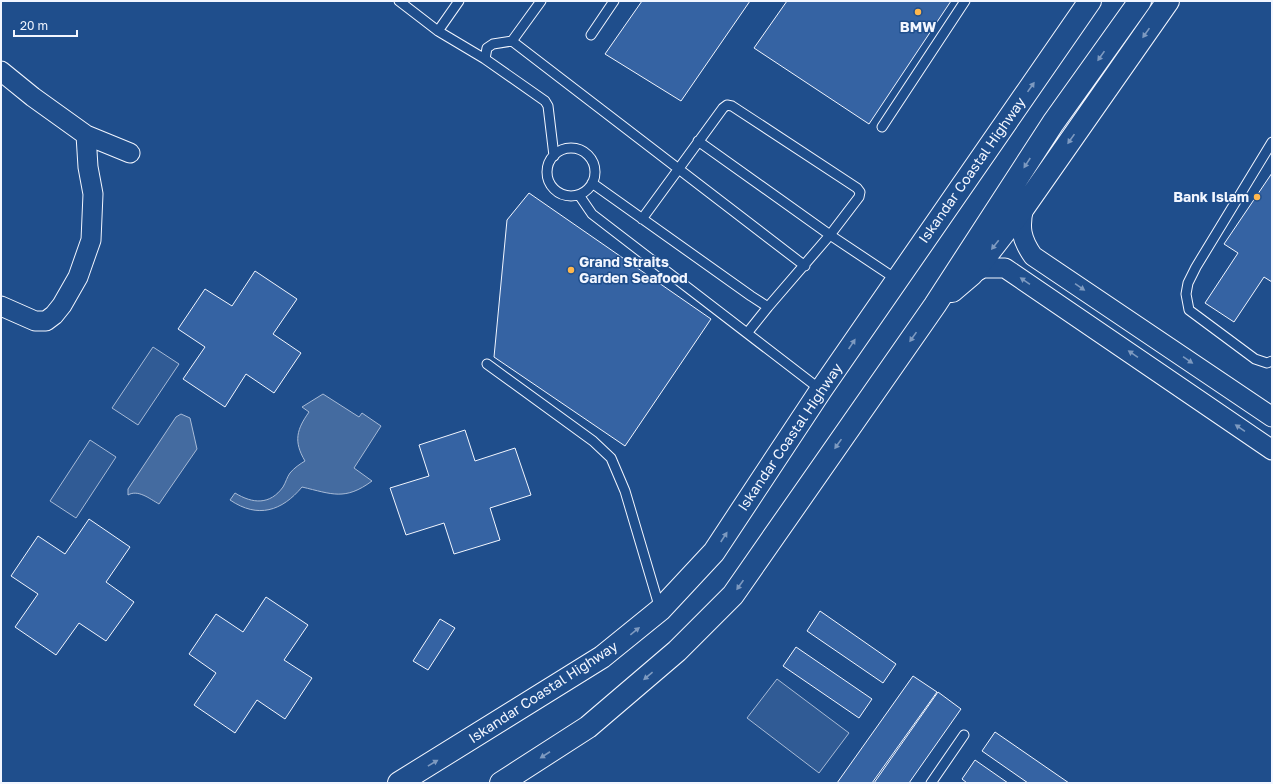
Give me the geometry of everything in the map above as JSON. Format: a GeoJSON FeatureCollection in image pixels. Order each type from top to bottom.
{"type":"FeatureCollection","features":[{"type":"Feature","properties":{"kind":"highway","name":"Iskandar Coastal Highway"},"geometry":{"type":"LineString","coordinates":[[399,783],[602,657],[660,610],[714,552],[896,279],[1090,1]]}},
{"type":"Feature","properties":{"kind":"highway"},"geometry":{"type":"LineString","coordinates":[[501,783],[588,727],[677,650],[733,594],[935,305],[1053,123],[1140,1]]}},
{"type":"Feature","properties":{"kind":"highway"},"geometry":{"type":"LineString","coordinates":[[935,305],[972,274],[1024,207],[1168,1]]}},
{"type":"Feature","properties":{"kind":"street"},"geometry":{"type":"LineString","coordinates":[[1,71],[33,97],[86,135],[130,153]]}},
{"type":"Feature","properties":{"kind":"street"},"geometry":{"type":"LineString","coordinates":[[1,306],[35,321],[46,321],[54,316],[62,305],[78,277],[91,240],[93,194],[88,167],[86,135]]}},
{"type":"Feature","properties":{"kind":"street"},"geometry":{"type":"LineString","coordinates":[[1024,207],[1020,220],[1021,232],[1025,244],[1033,256],[1272,416]]}},
{"type":"Feature","properties":{"kind":"street"},"geometry":{"type":"LineString","coordinates":[[972,274],[983,268],[1005,268],[1272,450]]}},
{"type":"Feature","properties":{"kind":"lane"},"geometry":{"type":"LineString","coordinates":[[399,1],[438,31],[485,59],[545,101],[548,106],[554,156]]}},
{"type":"Feature","properties":{"kind":"lane"},"geometry":{"type":"LineString","coordinates":[[438,31],[459,1]]}},
{"type":"Feature","properties":{"kind":"lane"},"geometry":{"type":"LineString","coordinates":[[485,59],[486,48],[492,44],[512,41],[541,1]]}},
{"type":"Feature","properties":{"kind":"lane"},"geometry":{"type":"LineString","coordinates":[[591,35],[614,1]]}},
{"type":"Feature","properties":{"kind":"lane"},"geometry":{"type":"LineString","coordinates":[[882,127],[965,1]]}},
{"type":"Feature","properties":{"kind":"lane"},"geometry":{"type":"LineString","coordinates":[[512,41],[805,266]]}},
{"type":"Feature","properties":{"kind":"lane"},"geometry":{"type":"LineString","coordinates":[[642,219],[679,170],[698,141],[723,108],[727,105],[732,106],[857,188],[860,192],[859,197],[805,266],[768,307],[748,332]]}},
{"type":"Feature","properties":{"kind":"lane"},"geometry":{"type":"LineString","coordinates":[[698,141],[830,235],[896,279]]}},
{"type":"Feature","properties":{"kind":"lane"},"geometry":{"type":"LineString","coordinates":[[1272,142],[1211,240],[1188,283],[1186,294],[1189,310],[1254,359],[1266,363],[1272,361]]}},
{"type":"Feature","properties":{"kind":"lane"},"geometry":{"type":"LineString","coordinates":[[567,149],[582,151],[592,161],[595,168],[592,183],[589,188],[579,195],[563,195],[551,185],[547,170],[549,162],[554,156],[567,149]]}},
{"type":"Feature","properties":{"kind":"lane"},"geometry":{"type":"LineString","coordinates":[[592,183],[768,307]]}},
{"type":"Feature","properties":{"kind":"lane"},"geometry":{"type":"LineString","coordinates":[[579,195],[592,214],[748,332],[821,390]]}},
{"type":"Feature","properties":{"kind":"lane"},"geometry":{"type":"LineString","coordinates":[[487,364],[593,441],[612,458],[624,491],[660,610]]}},
{"type":"Feature","properties":{"kind":"lane"},"geometry":{"type":"LineString","coordinates":[[931,783],[964,735]]}},
{"type":"Feature","properties":{"kind":"shaded area"},"geometry":{"type":"Polygon","coordinates":[[[153,347],[179,364],[138,425],[112,408],[153,347]]]}},
{"type":"Feature","properties":{"kind":"shaded area"},"geometry":{"type":"Polygon","coordinates":[[[323,394],[359,417],[362,413],[381,426],[354,468],[372,481],[346,494],[330,493],[302,487],[286,502],[269,510],[260,511],[250,509],[240,506],[230,500],[235,493],[248,499],[261,501],[267,500],[278,493],[283,487],[290,473],[305,461],[299,447],[298,435],[299,430],[309,412],[302,407],[323,394]]]}},
{"type":"Feature","properties":{"kind":"shaded area"},"geometry":{"type":"Polygon","coordinates":[[[181,414],[190,418],[197,449],[159,504],[140,494],[132,493],[128,495],[128,489],[176,417],[181,414]]]}},
{"type":"Feature","properties":{"kind":"shaded area"},"geometry":{"type":"Polygon","coordinates":[[[90,440],[116,457],[76,518],[50,501],[90,440]]]}},
{"type":"Feature","properties":{"kind":"shaded area"},"geometry":{"type":"Polygon","coordinates":[[[777,679],[849,733],[819,773],[747,718],[777,679]]]}},
{"type":"Feature","properties":{"kind":"building"},"geometry":{"type":"Polygon","coordinates":[[[642,1],[750,1],[681,101],[605,54],[642,1]]]}},
{"type":"Feature","properties":{"kind":"building"},"geometry":{"type":"Polygon","coordinates":[[[787,1],[951,1],[869,124],[754,48],[787,1]]]}},
{"type":"Feature","properties":{"kind":"building"},"geometry":{"type":"Polygon","coordinates":[[[1272,173],[1272,282],[1264,277],[1234,322],[1205,303],[1238,253],[1224,244],[1272,173]]]}},
{"type":"Feature","properties":{"kind":"building","name":"Grand Straits Garden Seafood"},"geometry":{"type":"Polygon","coordinates":[[[529,193],[711,319],[625,446],[494,357],[507,220],[529,193]]]}},
{"type":"Feature","properties":{"kind":"building"},"geometry":{"type":"Polygon","coordinates":[[[255,271],[297,299],[273,334],[301,353],[274,393],[246,374],[225,407],[183,379],[205,347],[178,329],[205,289],[232,306],[255,271]]]}},
{"type":"Feature","properties":{"kind":"building"},"geometry":{"type":"Polygon","coordinates":[[[465,430],[475,461],[515,448],[531,495],[490,508],[500,540],[454,554],[444,523],[406,535],[390,488],[429,476],[419,445],[465,430]]]}},
{"type":"Feature","properties":{"kind":"building"},"geometry":{"type":"Polygon","coordinates":[[[89,519],[130,547],[106,582],[134,602],[106,641],[79,623],[56,655],[15,627],[38,594],[11,576],[38,536],[65,554],[89,519]]]}},
{"type":"Feature","properties":{"kind":"building"},"geometry":{"type":"Polygon","coordinates":[[[266,597],[308,625],[284,660],[312,678],[285,719],[257,700],[235,733],[194,705],[216,673],[189,654],[216,614],[243,632],[266,597]]]}},
{"type":"Feature","properties":{"kind":"building"},"geometry":{"type":"Polygon","coordinates":[[[820,611],[896,664],[883,683],[807,631],[820,611]]]}},
{"type":"Feature","properties":{"kind":"building"},"geometry":{"type":"Polygon","coordinates":[[[440,619],[455,628],[428,670],[413,661],[440,619]]]}},
{"type":"Feature","properties":{"kind":"building"},"geometry":{"type":"Polygon","coordinates":[[[796,647],[872,699],[859,718],[783,666],[796,647]]]}},
{"type":"Feature","properties":{"kind":"building"},"geometry":{"type":"Polygon","coordinates":[[[913,676],[937,692],[872,783],[837,783],[913,676]]]}},
{"type":"Feature","properties":{"kind":"building"},"geometry":{"type":"Polygon","coordinates":[[[938,692],[961,709],[909,783],[874,783],[938,692]]]}},
{"type":"Feature","properties":{"kind":"building"},"geometry":{"type":"Polygon","coordinates":[[[995,732],[1069,783],[1028,783],[982,751],[995,732]]]}},
{"type":"Feature","properties":{"kind":"building"},"geometry":{"type":"Polygon","coordinates":[[[975,760],[1008,783],[967,783],[962,779],[975,760]]]}},
{"type":"Feature","properties":{"kind":"place","name":"BMW"},"geometry":{"type":"Point","coordinates":[918,12]}},
{"type":"Feature","properties":{"kind":"place","name":"Bank Islam"},"geometry":{"type":"Point","coordinates":[1257,197]}},
{"type":"Feature","properties":{"kind":"place","name":"Grand Straits Garden Seafood"},"geometry":{"type":"Point","coordinates":[571,270]}}]}
